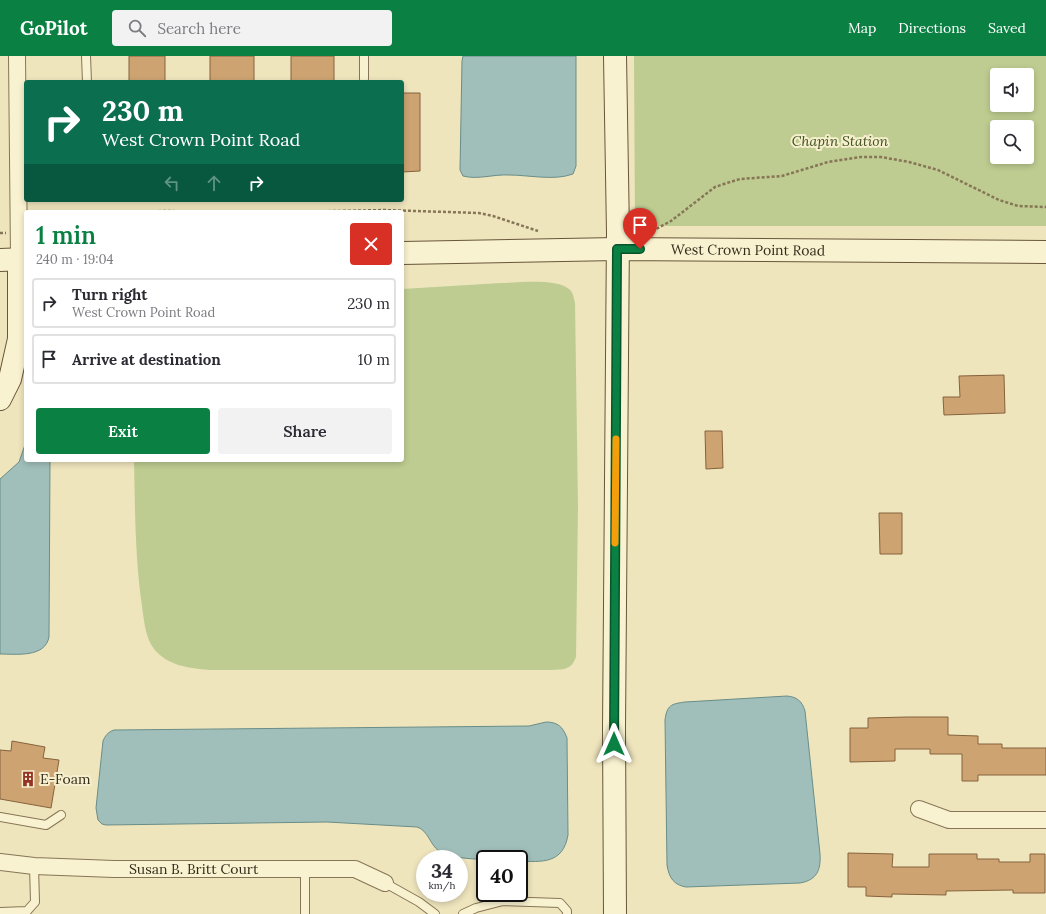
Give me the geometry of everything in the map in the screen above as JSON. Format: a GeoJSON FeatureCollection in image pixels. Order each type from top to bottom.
{"type":"FeatureCollection","features":[{"type":"Feature","properties":{"kind":"street"},"geometry":{"type":"LineString","coordinates":[[0,399],[10,379],[19,339],[15,259],[17,56]]}},
{"type":"Feature","properties":{"kind":"street"},"geometry":{"type":"LineString","coordinates":[[615,56],[617,249],[614,729],[615,914]]}},
{"type":"Feature","properties":{"kind":"street","name":"West Crown Point Road"},"geometry":{"type":"LineString","coordinates":[[404,253],[617,249],[1046,252]]}},
{"type":"Feature","properties":{"kind":"street"},"geometry":{"type":"LineString","coordinates":[[919,809],[949,820],[1046,820]]}},
{"type":"Feature","properties":{"kind":"street","name":"Susan B. Britt Court"},"geometry":{"type":"LineString","coordinates":[[0,862],[34,866],[114,869],[355,869],[385,883]]}},
{"type":"Feature","properties":{"kind":"lane"},"geometry":{"type":"LineString","coordinates":[[86,56],[87,80]]}},
{"type":"Feature","properties":{"kind":"lane"},"geometry":{"type":"LineString","coordinates":[[364,56],[364,79]]}},
{"type":"Feature","properties":{"kind":"lane"},"geometry":{"type":"LineString","coordinates":[[0,817],[46,825],[61,815]]}},
{"type":"Feature","properties":{"kind":"lane"},"geometry":{"type":"LineString","coordinates":[[0,912],[26,911],[35,902],[34,866]]}},
{"type":"Feature","properties":{"kind":"lane"},"geometry":{"type":"LineString","coordinates":[[304,914],[305,869]]}},
{"type":"Feature","properties":{"kind":"lane"},"geometry":{"type":"LineString","coordinates":[[385,883],[419,902],[435,914]]}},
{"type":"Feature","properties":{"kind":"lane"},"geometry":{"type":"LineString","coordinates":[[463,914],[476,908],[503,901],[560,903],[567,911],[567,914]]}},
{"type":"Feature","properties":{"kind":"path"},"geometry":{"type":"LineString","coordinates":[[646,231],[652,230],[671,221],[715,187],[740,179],[782,176],[828,162],[861,157],[881,157],[909,162],[938,170],[999,200],[1018,206],[1046,208]]}},
{"type":"Feature","properties":{"kind":"path"},"geometry":{"type":"LineString","coordinates":[[404,211],[479,213],[545,233]]}},
{"type":"Feature","properties":{"kind":"green space","name":"Chapin Station"},"geometry":{"type":"Polygon","coordinates":[[[634,56],[1046,56],[1046,226],[635,226],[634,56]]]}},
{"type":"Feature","properties":{"kind":"green space"},"geometry":{"type":"Polygon","coordinates":[[[546,282],[563,286],[569,289],[573,295],[575,303],[578,507],[576,657],[574,661],[570,667],[552,670],[209,670],[172,663],[154,649],[145,628],[137,552],[134,462],[404,462],[404,289],[546,282]]]}},
{"type":"Feature","properties":{"kind":"water"},"geometry":{"type":"Polygon","coordinates":[[[463,56],[576,56],[576,166],[573,174],[558,177],[509,175],[480,177],[463,176],[460,170],[463,56]]]}},
{"type":"Feature","properties":{"kind":"water"},"geometry":{"type":"Polygon","coordinates":[[[24,448],[24,462],[50,462],[49,637],[42,649],[36,652],[0,654],[0,479],[19,462],[24,448]]]}},
{"type":"Feature","properties":{"kind":"water"},"geometry":{"type":"Polygon","coordinates":[[[787,696],[794,697],[799,700],[805,711],[820,854],[820,865],[817,873],[806,882],[800,883],[686,887],[678,885],[669,874],[667,865],[665,720],[667,711],[670,706],[685,702],[787,696]]]}},
{"type":"Feature","properties":{"kind":"water"},"geometry":{"type":"Polygon","coordinates":[[[546,722],[554,723],[560,726],[567,738],[568,835],[561,851],[556,856],[543,861],[528,861],[528,850],[476,850],[476,859],[468,858],[468,850],[438,850],[424,831],[417,827],[327,822],[106,825],[102,824],[98,820],[96,808],[103,741],[107,734],[114,730],[529,726],[546,722]]]}},
{"type":"Feature","properties":{"kind":"building"},"geometry":{"type":"Polygon","coordinates":[[[129,56],[165,56],[165,80],[129,80],[129,56]]]}},
{"type":"Feature","properties":{"kind":"building"},"geometry":{"type":"Polygon","coordinates":[[[210,56],[254,56],[254,80],[210,80],[210,56]]]}},
{"type":"Feature","properties":{"kind":"building"},"geometry":{"type":"Polygon","coordinates":[[[291,56],[334,56],[334,80],[291,80],[291,56]]]}},
{"type":"Feature","properties":{"kind":"building"},"geometry":{"type":"Polygon","coordinates":[[[404,93],[420,93],[420,171],[404,172],[404,93]]]}},
{"type":"Feature","properties":{"kind":"building"},"geometry":{"type":"Polygon","coordinates":[[[1004,375],[1005,413],[944,415],[943,397],[960,397],[959,376],[1004,375]]]}},
{"type":"Feature","properties":{"kind":"building"},"geometry":{"type":"Polygon","coordinates":[[[705,431],[722,431],[723,468],[706,469],[705,431]]]}},
{"type":"Feature","properties":{"kind":"building"},"geometry":{"type":"Polygon","coordinates":[[[879,513],[902,513],[902,554],[880,554],[879,513]]]}},
{"type":"Feature","properties":{"kind":"building"},"geometry":{"type":"Polygon","coordinates":[[[948,717],[948,735],[978,736],[978,744],[1002,744],[1002,748],[1046,748],[1046,775],[978,775],[978,781],[962,781],[962,754],[930,754],[930,749],[895,749],[895,761],[850,762],[850,728],[868,728],[868,718],[948,717]]]}},
{"type":"Feature","properties":{"kind":"building","name":"E-Foam"},"geometry":{"type":"Polygon","coordinates":[[[12,741],[45,747],[43,758],[59,760],[51,808],[0,799],[0,750],[11,751],[12,741]]]}},
{"type":"Feature","properties":{"kind":"building"},"geometry":{"type":"Polygon","coordinates":[[[848,853],[893,854],[892,867],[929,867],[929,854],[977,854],[977,859],[999,859],[999,862],[1030,862],[1030,854],[1045,854],[1045,893],[1013,893],[1013,890],[946,891],[946,895],[892,894],[892,897],[866,896],[866,887],[848,887],[848,853]]]}},
{"type":"Feature","properties":{"kind":"slow traffic"},"geometry":{"type":"LineString","coordinates":[[615,543],[616,439]]}},
{"type":"Feature","properties":{"kind":"place","name":"E-Foam"},"geometry":{"type":"Point","coordinates":[28,779]}},
{"type":"Feature","properties":{"kind":"route"},"geometry":{"type":"LineString","coordinates":[[614,744],[617,249],[640,249]]}}]}
